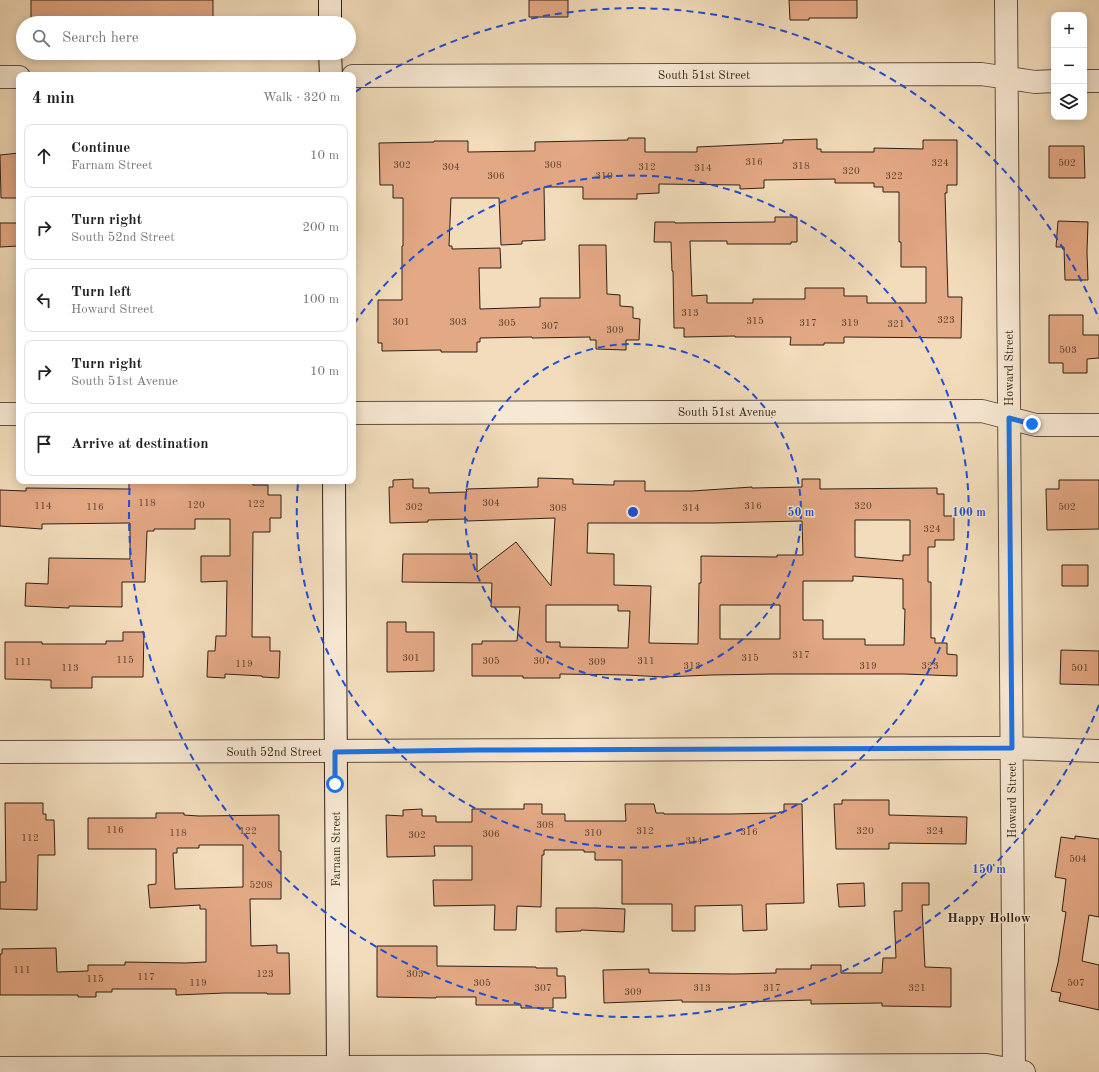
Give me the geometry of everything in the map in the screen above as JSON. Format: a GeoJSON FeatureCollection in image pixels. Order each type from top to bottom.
{"type":"FeatureCollection","features":[{"type":"Feature","properties":{"kind":"street"},"geometry":{"type":"LineString","coordinates":[[330,0],[330,16]]}},
{"type":"Feature","properties":{"kind":"street","name":"Howard Street"},"geometry":{"type":"LineString","coordinates":[[1006,0],[1012,748],[1017,1071]]}},
{"type":"Feature","properties":{"kind":"street"},"geometry":{"type":"LineString","coordinates":[[330,60],[331,72]]}},
{"type":"Feature","properties":{"kind":"street","name":"South 51st Street"},"geometry":{"type":"LineString","coordinates":[[356,76],[981,74],[1035,82],[1051,82]]}},
{"type":"Feature","properties":{"kind":"street"},"geometry":{"type":"LineString","coordinates":[[0,77],[16,77]]}},
{"type":"Feature","properties":{"kind":"street"},"geometry":{"type":"LineString","coordinates":[[1087,81],[1099,81]]}},
{"type":"Feature","properties":{"kind":"street","name":"South 51st Avenue"},"geometry":{"type":"LineString","coordinates":[[356,413],[982,411],[1036,424],[1099,425]]}},
{"type":"Feature","properties":{"kind":"street"},"geometry":{"type":"LineString","coordinates":[[0,414],[16,414]]}},
{"type":"Feature","properties":{"kind":"street","name":"Farnam Street"},"geometry":{"type":"LineString","coordinates":[[334,484],[338,1069]]}},
{"type":"Feature","properties":{"kind":"street","name":"South 52nd Street"},"geometry":{"type":"LineString","coordinates":[[0,752],[335,752],[1012,748],[1099,752]]}},
{"type":"Feature","properties":{"kind":"street"},"geometry":{"type":"LineString","coordinates":[[0,1068],[338,1069],[986,1065],[1017,1071]]}},
{"type":"Feature","properties":{"kind":"building"},"geometry":{"type":"Polygon","coordinates":[[[31,0],[213,0],[213,16],[31,16],[31,0]]]}},
{"type":"Feature","properties":{"kind":"building"},"geometry":{"type":"Polygon","coordinates":[[[529,0],[568,0],[568,17],[529,17],[529,0]]]}},
{"type":"Feature","properties":{"kind":"building"},"geometry":{"type":"Polygon","coordinates":[[[789,0],[857,0],[857,18],[809,18],[809,20],[790,20],[789,0]]]}},
{"type":"Feature","properties":{"kind":"building"},"geometry":{"type":"Polygon","coordinates":[[[628,138],[645,138],[645,152],[697,152],[697,147],[783,143],[783,140],[817,139],[817,149],[821,149],[821,152],[874,152],[874,148],[923,149],[923,140],[957,140],[957,185],[947,185],[947,193],[945,193],[948,297],[962,297],[961,338],[844,337],[844,343],[824,343],[824,345],[790,345],[791,337],[684,337],[684,328],[674,328],[671,242],[654,242],[655,222],[775,222],[775,217],[797,217],[797,242],[791,242],[791,244],[727,244],[727,241],[690,241],[692,296],[707,295],[707,303],[753,303],[753,299],[805,299],[805,288],[844,288],[844,296],[867,296],[867,303],[926,303],[926,267],[901,267],[901,242],[899,242],[899,192],[883,192],[883,187],[874,187],[874,183],[835,183],[835,179],[764,180],[764,188],[740,189],[740,185],[659,184],[659,193],[637,194],[637,199],[583,199],[583,187],[544,187],[545,240],[522,241],[522,244],[501,245],[499,198],[451,198],[449,246],[452,246],[452,249],[500,248],[501,268],[479,268],[480,309],[540,307],[540,298],[580,298],[579,245],[606,245],[607,294],[620,295],[620,306],[633,307],[633,318],[640,319],[639,340],[626,340],[626,350],[596,349],[596,340],[590,340],[590,337],[532,337],[480,338],[480,342],[477,342],[477,352],[441,352],[441,350],[382,351],[382,343],[378,343],[378,300],[402,300],[403,198],[393,198],[393,185],[380,185],[379,143],[468,141],[468,152],[535,151],[535,142],[628,140],[628,138]]]}},
{"type":"Feature","properties":{"kind":"building"},"geometry":{"type":"Polygon","coordinates":[[[1049,146],[1084,146],[1085,178],[1049,178],[1049,146]]]}},
{"type":"Feature","properties":{"kind":"building"},"geometry":{"type":"Polygon","coordinates":[[[16,153],[16,198],[1,198],[0,155],[16,153]]]}},
{"type":"Feature","properties":{"kind":"building"},"geometry":{"type":"Polygon","coordinates":[[[1058,221],[1088,222],[1088,280],[1065,280],[1064,247],[1056,247],[1058,221]]]}},
{"type":"Feature","properties":{"kind":"building"},"geometry":{"type":"Polygon","coordinates":[[[0,223],[16,223],[16,246],[0,247],[0,223]]]}},
{"type":"Feature","properties":{"kind":"building"},"geometry":{"type":"Polygon","coordinates":[[[1049,315],[1083,315],[1083,335],[1099,335],[1099,358],[1087,359],[1087,373],[1063,373],[1063,363],[1049,363],[1049,315]]]}},
{"type":"Feature","properties":{"kind":"building"},"geometry":{"type":"Polygon","coordinates":[[[538,478],[573,479],[573,484],[614,485],[614,481],[645,481],[645,491],[692,491],[752,487],[802,487],[802,479],[820,479],[820,489],[937,488],[937,494],[944,494],[944,516],[954,516],[954,540],[935,540],[935,547],[928,547],[928,582],[931,582],[931,638],[935,638],[935,643],[947,643],[947,654],[957,655],[957,676],[904,674],[771,674],[663,677],[560,674],[560,678],[523,678],[523,676],[472,676],[472,644],[482,644],[482,641],[517,641],[520,607],[491,607],[492,583],[402,582],[403,554],[477,554],[477,572],[516,542],[551,586],[555,518],[467,521],[467,519],[428,520],[428,522],[390,523],[389,487],[393,487],[393,480],[413,479],[413,488],[429,488],[429,493],[467,492],[466,489],[538,487],[538,478]],[[855,520],[855,557],[903,561],[903,555],[910,555],[910,520],[855,520]],[[802,521],[588,523],[587,553],[614,554],[614,585],[651,586],[649,643],[698,644],[701,556],[777,557],[777,555],[803,555],[802,521]],[[853,576],[853,581],[803,581],[803,620],[823,620],[823,639],[865,639],[865,645],[904,645],[905,609],[903,609],[903,579],[853,576]],[[546,605],[546,642],[560,642],[560,647],[628,648],[630,611],[618,611],[618,605],[546,605]],[[720,605],[720,639],[780,639],[780,605],[720,605]]]}},
{"type":"Feature","properties":{"kind":"building"},"geometry":{"type":"Polygon","coordinates":[[[1059,480],[1099,480],[1099,529],[1047,530],[1046,489],[1059,489],[1059,480]]]}},
{"type":"Feature","properties":{"kind":"building"},"geometry":{"type":"Polygon","coordinates":[[[129,484],[253,484],[268,485],[268,495],[281,495],[281,518],[270,518],[270,532],[253,532],[252,637],[270,637],[270,651],[280,651],[279,678],[225,674],[225,678],[207,677],[208,651],[215,651],[216,636],[226,636],[227,581],[201,582],[201,556],[230,556],[230,519],[195,519],[195,529],[154,529],[154,531],[147,531],[145,582],[122,582],[122,607],[69,606],[69,608],[25,606],[26,583],[48,584],[49,558],[130,559],[130,523],[42,524],[42,529],[0,526],[0,490],[26,491],[26,488],[129,489],[129,484]]]}},
{"type":"Feature","properties":{"kind":"building"},"geometry":{"type":"Polygon","coordinates":[[[1062,565],[1088,565],[1088,586],[1062,586],[1062,565]]]}},
{"type":"Feature","properties":{"kind":"building"},"geometry":{"type":"Polygon","coordinates":[[[387,622],[406,622],[406,632],[434,632],[434,671],[387,672],[387,622]]]}},
{"type":"Feature","properties":{"kind":"building"},"geometry":{"type":"Polygon","coordinates":[[[123,632],[144,632],[143,677],[92,677],[92,688],[51,688],[51,680],[5,679],[5,642],[42,642],[42,644],[106,644],[106,641],[123,641],[123,632]]]}},
{"type":"Feature","properties":{"kind":"building"},"geometry":{"type":"Polygon","coordinates":[[[1061,650],[1099,651],[1099,685],[1060,684],[1061,650]]]}},
{"type":"Feature","properties":{"kind":"building"},"geometry":{"type":"Polygon","coordinates":[[[842,800],[889,800],[889,815],[967,817],[966,844],[889,843],[889,849],[836,849],[834,804],[842,804],[842,800]]]}},
{"type":"Feature","properties":{"kind":"building"},"geometry":{"type":"Polygon","coordinates":[[[5,803],[43,803],[43,814],[46,814],[46,820],[54,820],[55,855],[38,855],[37,910],[0,909],[0,882],[6,882],[5,803]]]}},
{"type":"Feature","properties":{"kind":"building"},"geometry":{"type":"Polygon","coordinates":[[[524,804],[542,804],[542,814],[565,814],[565,821],[626,821],[625,804],[654,804],[656,813],[664,814],[731,814],[779,813],[784,812],[784,804],[802,804],[804,903],[766,904],[767,930],[743,931],[742,905],[695,906],[695,931],[672,931],[672,904],[622,904],[622,860],[595,860],[595,852],[584,852],[584,850],[544,850],[544,855],[542,855],[541,907],[517,906],[516,930],[494,930],[495,905],[434,906],[433,880],[472,880],[472,846],[434,846],[435,856],[387,857],[386,815],[403,816],[403,810],[422,809],[422,816],[436,816],[436,822],[472,822],[472,809],[524,809],[524,804]]]}},
{"type":"Feature","properties":{"kind":"building"},"geometry":{"type":"Polygon","coordinates":[[[156,813],[184,813],[184,815],[199,816],[279,815],[281,899],[250,899],[251,946],[277,945],[277,953],[289,953],[290,994],[225,993],[176,995],[176,989],[112,989],[112,992],[96,992],[96,997],[78,997],[78,995],[0,995],[0,954],[2,954],[2,949],[56,948],[57,972],[88,971],[88,965],[125,965],[125,962],[206,962],[206,909],[200,909],[200,905],[150,908],[148,885],[156,884],[156,849],[88,849],[88,818],[156,818],[156,813]],[[199,845],[199,848],[177,848],[177,853],[173,853],[175,889],[243,887],[243,845],[199,845]]]}},
{"type":"Feature","properties":{"kind":"building"},"geometry":{"type":"Polygon","coordinates":[[[1075,836],[1099,839],[1099,917],[1089,915],[1082,961],[1099,965],[1099,1010],[1059,1001],[1061,993],[1051,991],[1058,963],[1066,912],[1062,911],[1066,879],[1055,877],[1061,837],[1075,839],[1075,836]]]}},
{"type":"Feature","properties":{"kind":"building"},"geometry":{"type":"Polygon","coordinates":[[[864,883],[865,906],[839,907],[837,884],[864,883]]]}},
{"type":"Feature","properties":{"kind":"building"},"geometry":{"type":"Polygon","coordinates":[[[902,883],[929,883],[929,905],[922,905],[925,967],[951,968],[951,1007],[882,1006],[882,1003],[811,1004],[811,1000],[682,1002],[682,1000],[604,1003],[603,970],[649,969],[649,973],[734,974],[776,973],[776,969],[811,969],[811,965],[841,965],[841,973],[882,973],[883,958],[896,958],[894,911],[902,911],[902,883]]]}},
{"type":"Feature","properties":{"kind":"building"},"geometry":{"type":"Polygon","coordinates":[[[556,908],[625,909],[624,932],[581,930],[556,932],[556,908]]]}},
{"type":"Feature","properties":{"kind":"building"},"geometry":{"type":"Polygon","coordinates":[[[377,946],[437,946],[437,966],[557,968],[557,976],[565,976],[566,998],[553,998],[553,1008],[521,1008],[521,1005],[476,1005],[476,997],[377,997],[377,946]]]}},
{"type":"Feature","properties":{"kind":"district","name":"Happy Hollow"},"geometry":{"type":"Point","coordinates":[989,917]}},
{"type":"Feature","properties":{"kind":"route"},"geometry":{"type":"LineString","coordinates":[[335,784],[335,752],[1012,748],[1009,418],[1032,424]]}}]}
